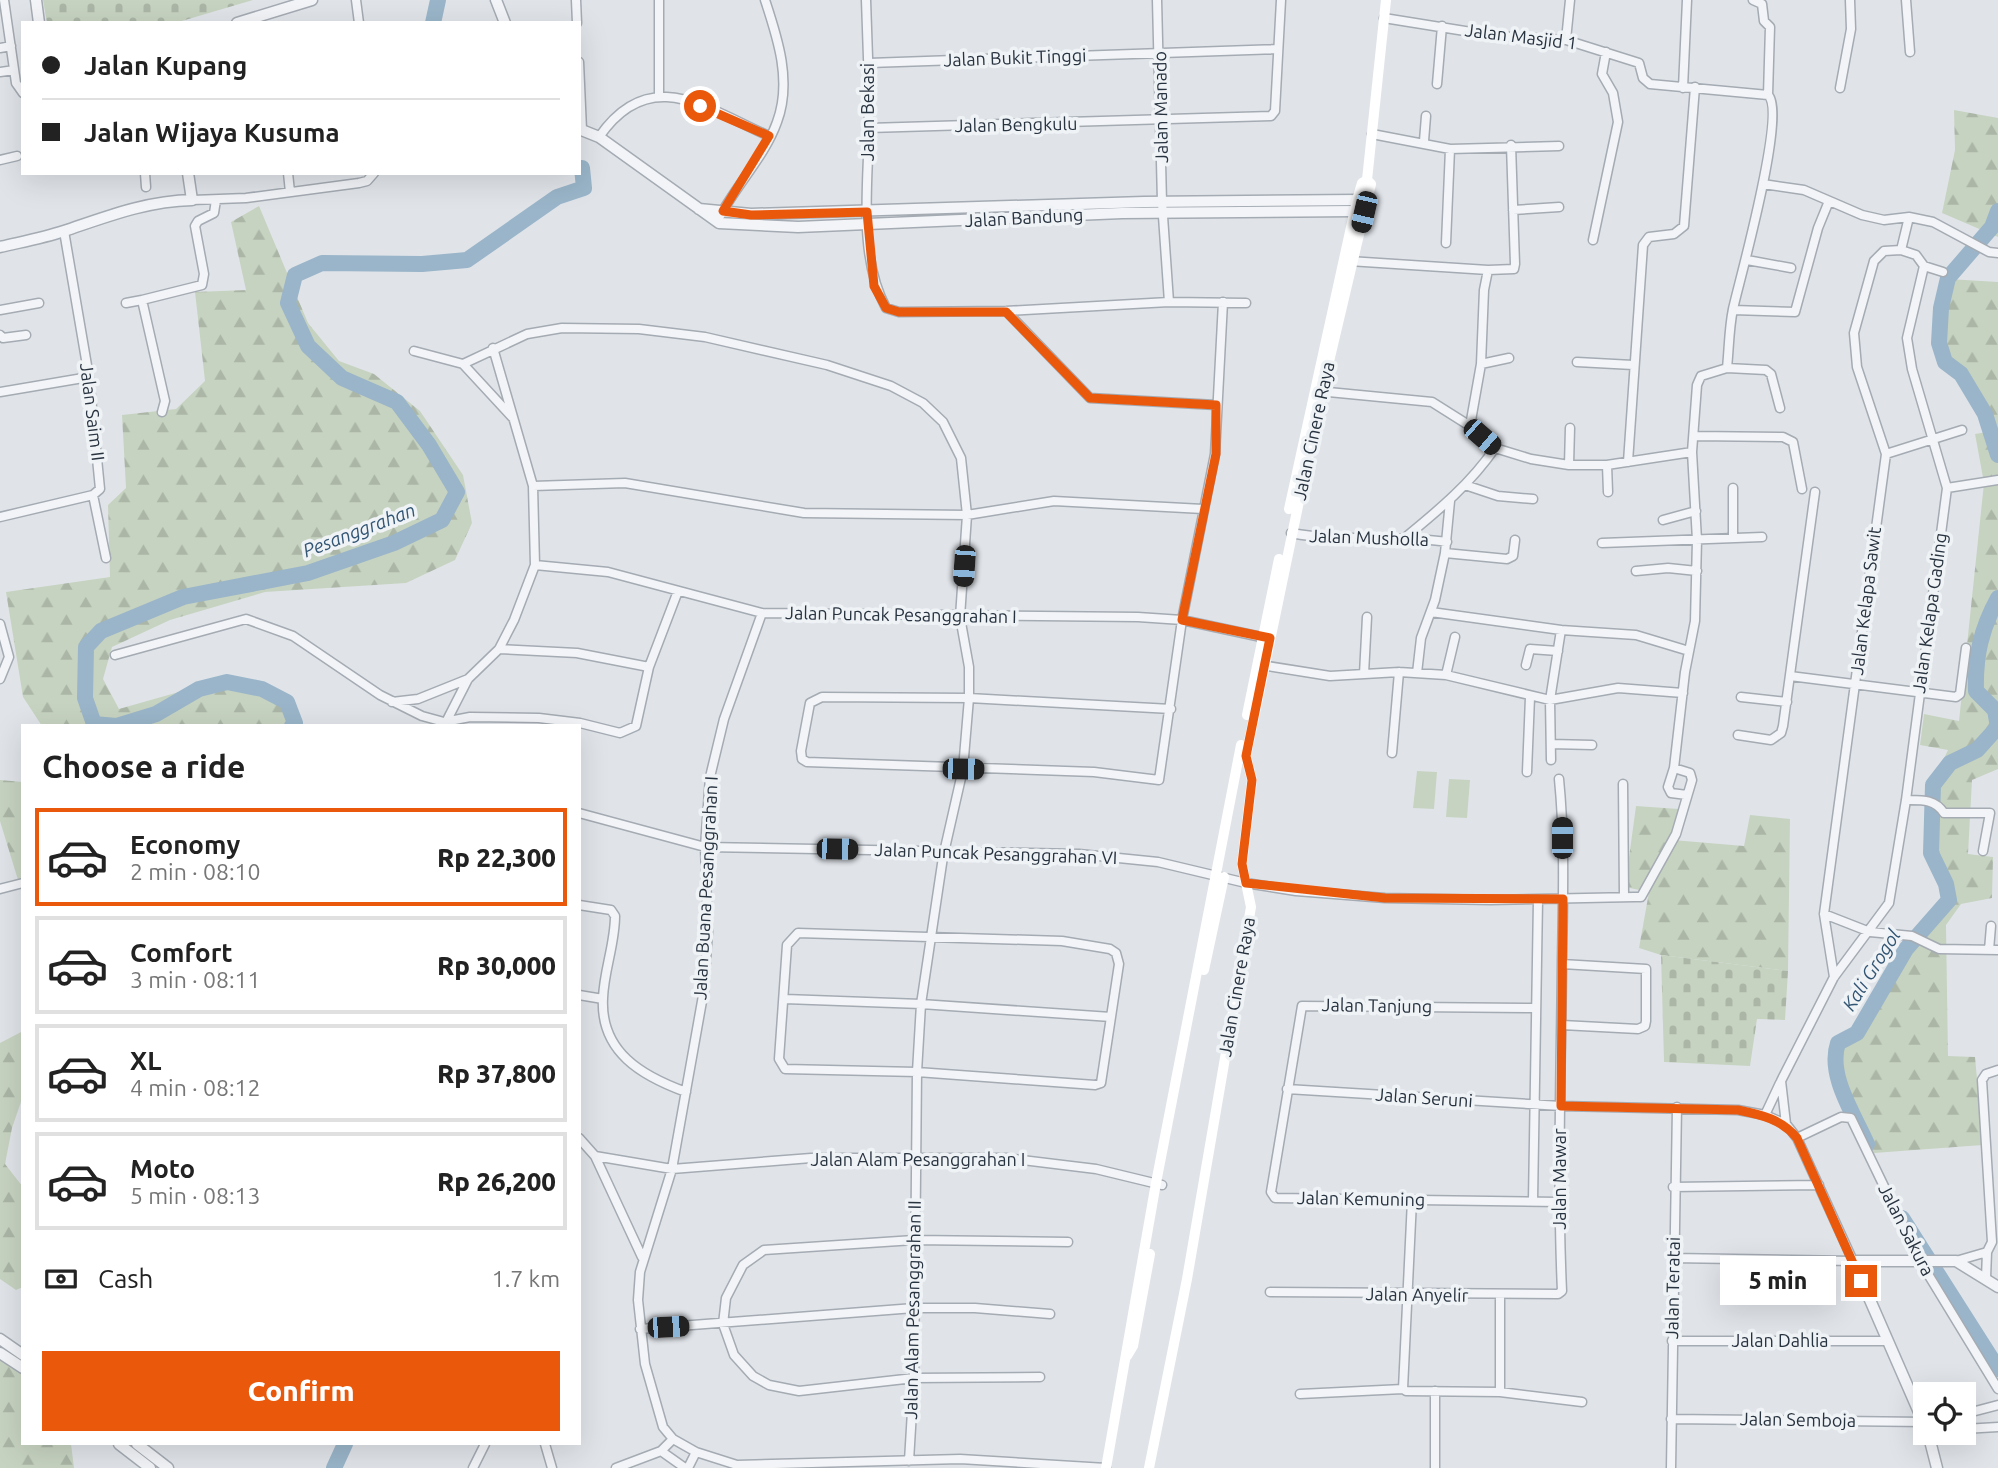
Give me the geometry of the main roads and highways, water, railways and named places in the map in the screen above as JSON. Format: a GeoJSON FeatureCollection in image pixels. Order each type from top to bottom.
{"type":"FeatureCollection","features":[{"type":"Feature","properties":{"kind":"main road","name":"Jalan Cinere Raya"},"geometry":{"type":"LineString","coordinates":[[1106,1467],[1127,1356],[1133,1346],[1159,1184],[1266,638],[1348,261],[1371,184],[1367,180],[1386,0]]}},
{"type":"Feature","properties":{"kind":"main road","name":"Jalan Cinere Raya"},"geometry":{"type":"LineString","coordinates":[[1348,261],[1356,206],[1362,183],[1367,180]]}},
{"type":"Feature","properties":{"kind":"main road","name":"Jalan Cinere Raya"},"geometry":{"type":"LineString","coordinates":[[1266,638],[1291,533],[1318,391]]}},
{"type":"Feature","properties":{"kind":"main road","name":"Jalan Cinere Raya"},"geometry":{"type":"LineString","coordinates":[[1149,1468],[1187,1279],[1251,907],[1242,864],[1252,780],[1246,756],[1261,665]]}},
{"type":"Feature","properties":{"kind":"main road"},"geometry":{"type":"LineString","coordinates":[[1106,1467],[1119,1468]]}},
{"type":"Feature","properties":{"kind":"waterway","name":"Pesanggrahan"},"geometry":{"type":"LineString","coordinates":[[433,21],[438,0]]}},
{"type":"Feature","properties":{"kind":"waterway","name":"Pesanggrahan"},"geometry":{"type":"LineString","coordinates":[[94,724],[85,698],[86,647],[101,631],[183,597],[308,573],[394,543],[442,520],[457,492],[429,445],[397,402],[342,378],[308,346],[288,303],[295,275],[322,263],[422,264],[467,260],[557,197],[584,188],[581,168]]}},
{"type":"Feature","properties":{"kind":"waterway","name":"Kali Grogol"},"geometry":{"type":"LineString","coordinates":[[1998,211],[1992,227],[1948,278],[1941,308],[1939,343],[1945,362],[1961,374],[1985,414],[1998,455]]}},
{"type":"Feature","properties":{"kind":"waterway","name":"Kali Grogol"},"geometry":{"type":"LineString","coordinates":[[1867,1144],[1839,1081],[1836,1068],[1838,1043],[1857,1033],[1906,949],[1949,900],[1946,884],[1931,853],[1933,785],[1950,763],[1977,750],[1998,727],[1995,710],[1976,691],[1978,654],[1983,632],[1998,598]]}},
{"type":"Feature","properties":{"kind":"waterway","name":"Pesanggrahan"},"geometry":{"type":"LineString","coordinates":[[124,724],[156,714],[199,689],[227,682],[262,689],[287,702],[294,724]]}},
{"type":"Feature","properties":{"kind":"waterway","name":"Kali Grogol"},"geometry":{"type":"LineString","coordinates":[[1902,1218],[1998,1369]]}},
{"type":"Feature","properties":{"kind":"waterway","name":"Pesanggrahan"},"geometry":{"type":"LineString","coordinates":[[334,1468],[345,1445]]}}]}
